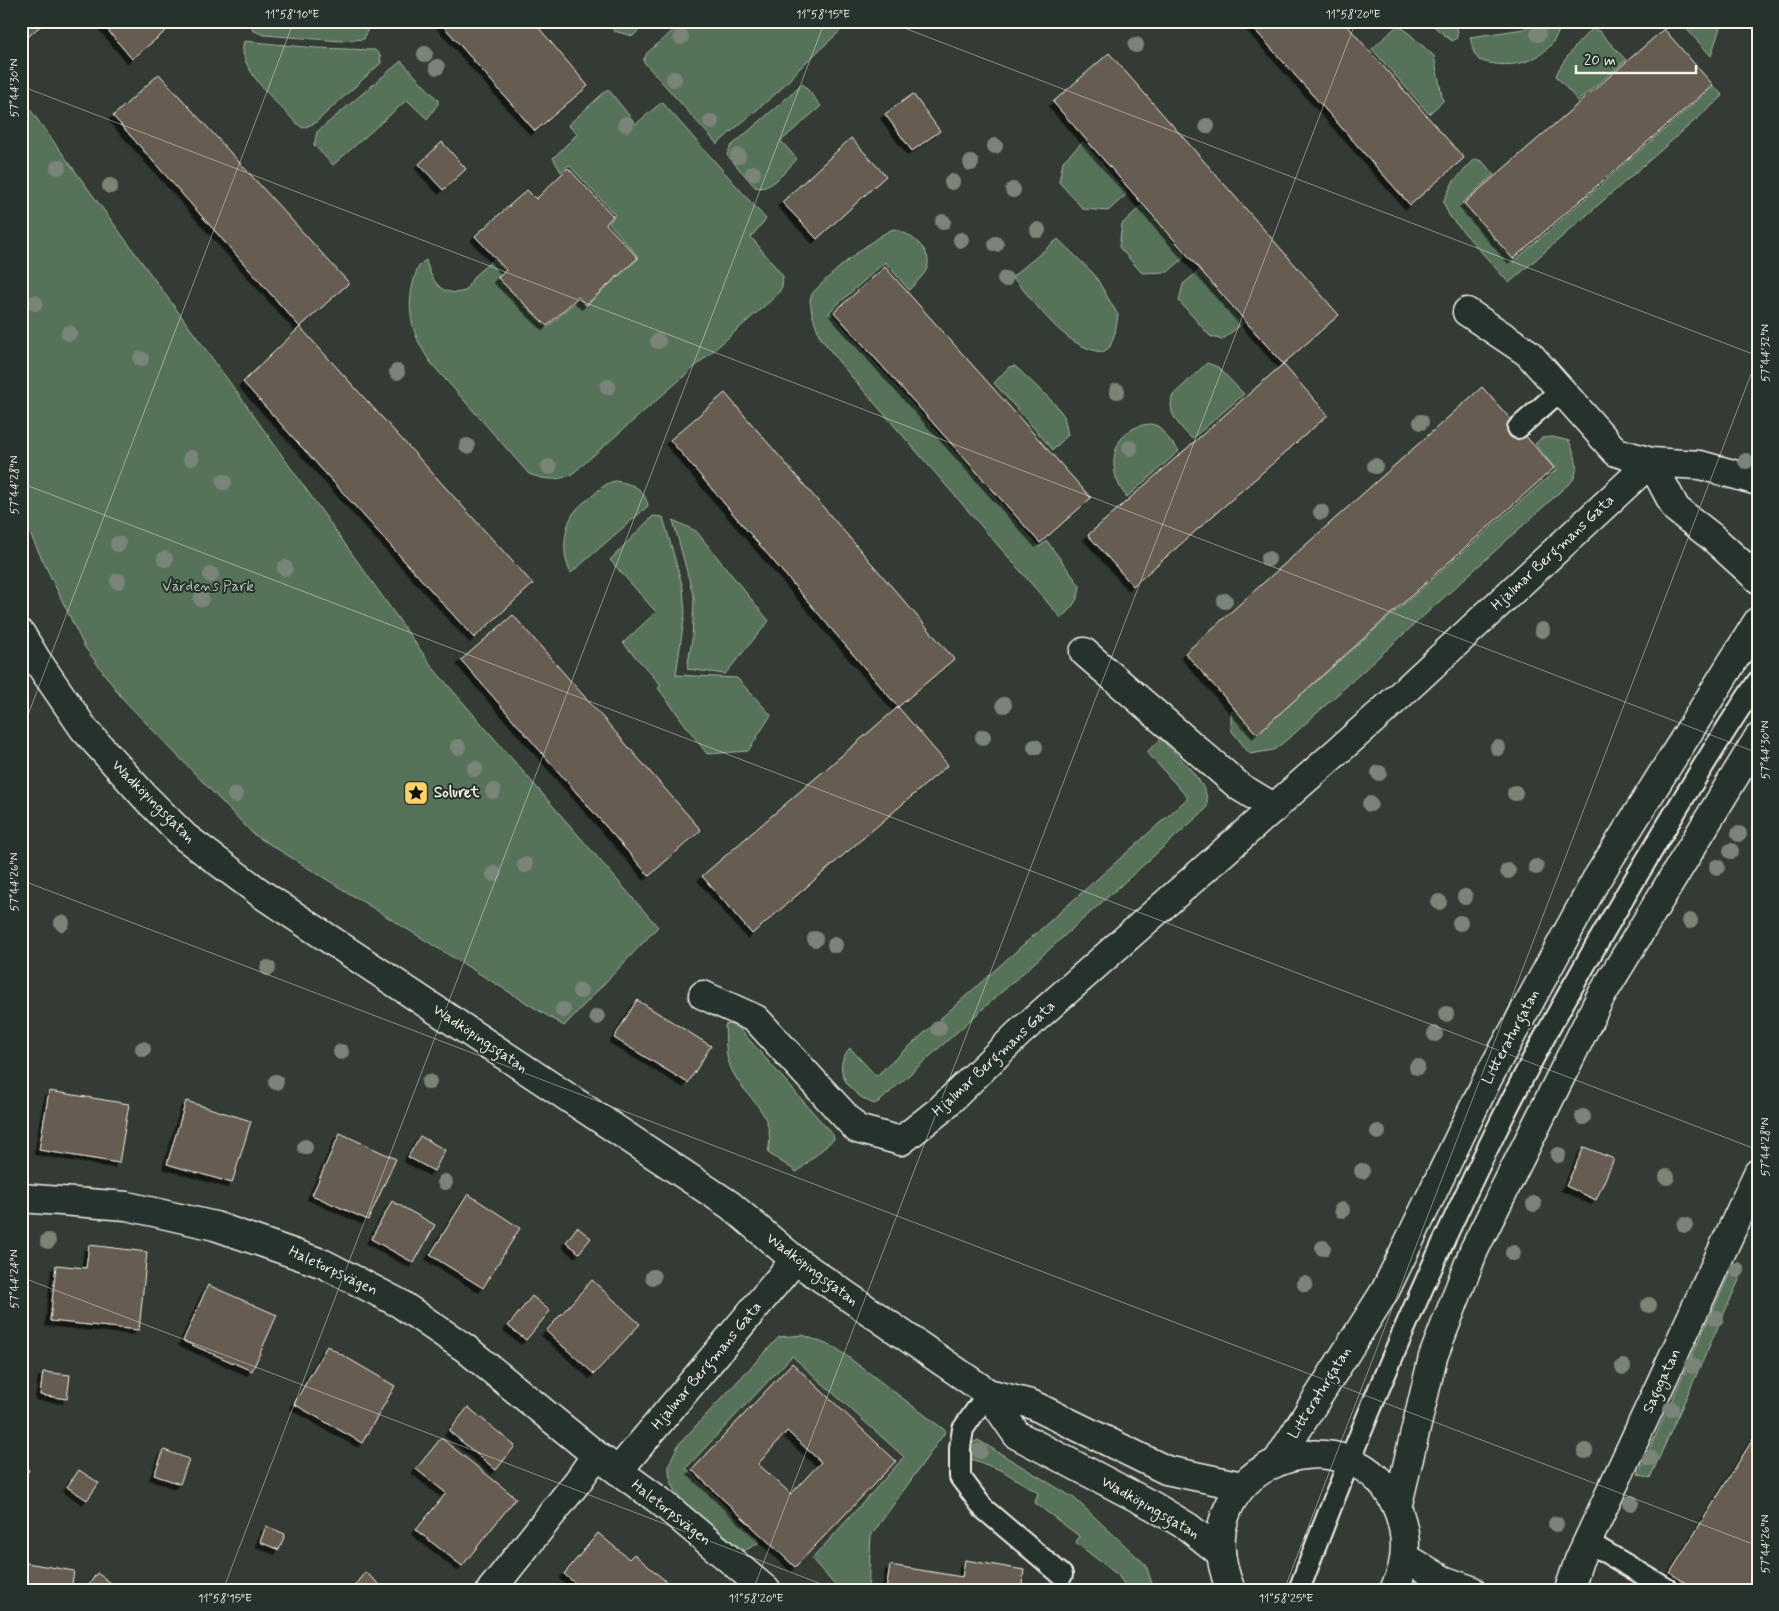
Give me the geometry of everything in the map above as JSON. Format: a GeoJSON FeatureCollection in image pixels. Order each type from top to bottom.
{"type":"FeatureCollection","features":[{"type":"Feature","properties":{"kind":"street"},"geometry":{"type":"LineString","coordinates":[[1467,312],[1528,353],[1616,452],[1651,462],[1700,465],[1758,481]]}},
{"type":"Feature","properties":{"kind":"street"},"geometry":{"type":"LineString","coordinates":[[1651,462],[1676,509],[1727,550],[1758,579]]}},
{"type":"Feature","properties":{"kind":"street","name":"Hjalmar Bergmans Gata"},"geometry":{"type":"LineString","coordinates":[[703,995],[756,1019],[857,1129],[901,1142],[940,1110],[1018,1034],[1382,712],[1651,462]]}},
{"type":"Feature","properties":{"kind":"street","name":"Litteraturgatan"},"geometry":{"type":"LineString","coordinates":[[1278,1460],[1385,1291],[1488,1078],[1596,880],[1758,620]]}},
{"type":"Feature","properties":{"kind":"street","name":"Wadköpingsgatan"},"geometry":{"type":"LineString","coordinates":[[21,634],[51,683],[84,729],[145,797],[186,837],[263,895],[730,1205],[795,1260],[988,1393],[1030,1404],[1166,1470],[1242,1486]]}},
{"type":"Feature","properties":{"kind":"street"},"geometry":{"type":"LineString","coordinates":[[1084,652],[1240,787],[1275,808]]}},
{"type":"Feature","properties":{"kind":"street","name":"Litteraturgatan"},"geometry":{"type":"LineString","coordinates":[[1397,1508],[1433,1357],[1474,1250],[1600,998],[1758,738]]}},
{"type":"Feature","properties":{"kind":"street","name":"Sagogatan"},"geometry":{"type":"LineString","coordinates":[[1570,1590],[1588,1542],[1758,1174]]}},
{"type":"Feature","properties":{"kind":"street","name":"Haletorpsvägen"},"geometry":{"type":"LineString","coordinates":[[21,1198],[106,1204],[163,1212],[236,1232],[324,1264],[399,1303],[445,1334],[596,1455],[660,1501],[737,1581],[766,1590]]}},
{"type":"Feature","properties":{"kind":"street","name":"Hjalmar Bergmans Gata"},"geometry":{"type":"LineString","coordinates":[[618,1471],[795,1260]]}},
{"type":"Feature","properties":{"kind":"street","name":"Wadköpingsgatan"},"geometry":{"type":"LineString","coordinates":[[988,1393],[1017,1436],[1153,1506],[1188,1527],[1221,1553]]}},
{"type":"Feature","properties":{"kind":"street","name":"Litteraturgatan"},"geometry":{"type":"LineString","coordinates":[[1231,1590],[1224,1573],[1221,1535],[1225,1517],[1232,1501],[1242,1486],[1278,1460],[1291,1456],[1320,1454],[1347,1461],[1377,1480],[1397,1508],[1404,1532],[1405,1557],[1394,1590]]}},
{"type":"Feature","properties":{"kind":"street"},"geometry":{"type":"LineString","coordinates":[[491,1590],[578,1481],[596,1455]]}},
{"type":"Feature","properties":{"kind":"street"},"geometry":{"type":"LineString","coordinates":[[1405,1557],[1443,1580],[1471,1590]]}},
{"type":"Feature","properties":{"kind":"lane"},"geometry":{"type":"LineString","coordinates":[[1518,428],[1560,390]]}},
{"type":"Feature","properties":{"kind":"lane"},"geometry":{"type":"LineString","coordinates":[[1299,1590],[1347,1461],[1502,1119],[1593,950],[1720,736],[1758,680]]}},
{"type":"Feature","properties":{"kind":"lane"},"geometry":{"type":"LineString","coordinates":[[988,1393],[963,1429],[960,1448],[960,1477],[984,1509],[1062,1575]]}},
{"type":"Feature","properties":{"kind":"lane"},"geometry":{"type":"LineString","coordinates":[[1588,1542],[1669,1590]]}},
{"type":"Feature","properties":{"kind":"green space"},"geometry":{"type":"Polygon","coordinates":[[[253,21],[366,21],[367,31],[364,39],[341,41],[264,35],[252,30],[253,21]]]}},
{"type":"Feature","properties":{"kind":"green space"},"geometry":{"type":"Polygon","coordinates":[[[605,21],[648,21],[633,36],[614,31],[605,21]]]}},
{"type":"Feature","properties":{"kind":"green space"},"geometry":{"type":"Polygon","coordinates":[[[684,21],[851,21],[800,68],[780,90],[717,144],[643,61],[647,53],[684,21]]]}},
{"type":"Feature","properties":{"kind":"green space"},"geometry":{"type":"Polygon","coordinates":[[[1427,21],[1455,21],[1458,32],[1456,39],[1452,41],[1427,21]]]}},
{"type":"Feature","properties":{"kind":"green space"},"geometry":{"type":"Polygon","coordinates":[[[1534,21],[1561,22],[1557,35],[1550,46],[1530,60],[1518,64],[1505,65],[1479,60],[1474,53],[1470,37],[1524,29],[1534,21]]]}},
{"type":"Feature","properties":{"kind":"green space"},"geometry":{"type":"Polygon","coordinates":[[[1684,21],[1722,21],[1711,56],[1682,24],[1684,21]]]}},
{"type":"Feature","properties":{"kind":"green space"},"geometry":{"type":"Polygon","coordinates":[[[1397,26],[1404,29],[1434,56],[1443,101],[1429,114],[1372,49],[1397,26]]]}},
{"type":"Feature","properties":{"kind":"green space"},"geometry":{"type":"Polygon","coordinates":[[[1593,29],[1599,31],[1626,60],[1578,101],[1556,76],[1572,51],[1593,29]]]}},
{"type":"Feature","properties":{"kind":"green space"},"geometry":{"type":"Polygon","coordinates":[[[244,41],[316,48],[375,50],[380,55],[381,63],[315,123],[303,128],[260,85],[246,62],[243,51],[244,41]]]}},
{"type":"Feature","properties":{"kind":"green space"},"geometry":{"type":"Polygon","coordinates":[[[401,61],[438,100],[438,104],[427,119],[407,100],[333,165],[314,145],[317,132],[401,61]]]}},
{"type":"Feature","properties":{"kind":"green space"},"geometry":{"type":"Polygon","coordinates":[[[803,84],[821,106],[781,141],[797,159],[783,174],[766,187],[755,187],[727,155],[730,147],[803,84]]]}},
{"type":"Feature","properties":{"kind":"green space"},"geometry":{"type":"Polygon","coordinates":[[[1714,86],[1723,96],[1509,283],[1450,217],[1443,202],[1453,182],[1475,159],[1482,161],[1494,175],[1462,203],[1513,262],[1714,86]]]}},
{"type":"Feature","properties":{"kind":"green space"},"geometry":{"type":"Polygon","coordinates":[[[608,89],[636,124],[662,102],[766,219],[751,237],[783,276],[782,287],[777,295],[571,475],[555,479],[545,479],[529,474],[431,363],[420,344],[413,324],[410,304],[411,294],[417,270],[426,260],[438,286],[449,292],[457,292],[465,291],[475,275],[494,259],[504,270],[497,278],[547,328],[578,299],[586,306],[639,258],[609,223],[615,215],[569,165],[561,172],[553,158],[577,134],[568,125],[608,89]]]}},
{"type":"Feature","properties":{"kind":"green space","name":"Värdens Park"},"geometry":{"type":"Polygon","coordinates":[[[21,97],[239,395],[434,669],[658,927],[564,1026],[253,834],[122,698],[84,646],[21,515],[21,97]]]}},
{"type":"Feature","properties":{"kind":"green space"},"geometry":{"type":"Polygon","coordinates":[[[1083,142],[1127,194],[1108,211],[1083,209],[1059,182],[1063,161],[1083,142]]]}},
{"type":"Feature","properties":{"kind":"green space"},"geometry":{"type":"Polygon","coordinates":[[[1141,206],[1185,257],[1168,272],[1142,273],[1119,247],[1122,224],[1141,206]]]}},
{"type":"Feature","properties":{"kind":"green space"},"geometry":{"type":"Polygon","coordinates":[[[894,229],[906,233],[926,252],[928,264],[923,275],[909,290],[885,262],[829,312],[1039,547],[1047,541],[1080,586],[1076,600],[1061,618],[839,362],[820,337],[812,314],[810,300],[812,294],[851,257],[886,232],[894,229]]]}},
{"type":"Feature","properties":{"kind":"green space"},"geometry":{"type":"Polygon","coordinates":[[[1058,239],[1094,274],[1118,315],[1110,347],[1103,352],[1089,349],[1076,343],[1064,334],[1012,277],[1058,239]]]}},
{"type":"Feature","properties":{"kind":"green space"},"geometry":{"type":"Polygon","coordinates":[[[1199,271],[1243,323],[1222,340],[1210,336],[1179,301],[1183,284],[1199,271]]]}},
{"type":"Feature","properties":{"kind":"green space"},"geometry":{"type":"Polygon","coordinates":[[[1207,363],[1218,367],[1244,394],[1192,439],[1175,419],[1171,402],[1173,395],[1207,363]]]}},
{"type":"Feature","properties":{"kind":"green space"},"geometry":{"type":"Polygon","coordinates":[[[1015,366],[1054,403],[1064,416],[1068,435],[1053,450],[994,383],[1009,367],[1015,366]]]}},
{"type":"Feature","properties":{"kind":"green space"},"geometry":{"type":"Polygon","coordinates":[[[1151,424],[1158,426],[1179,451],[1127,497],[1115,475],[1115,452],[1120,441],[1127,433],[1138,427],[1151,424]]]}},
{"type":"Feature","properties":{"kind":"green space"},"geometry":{"type":"Polygon","coordinates":[[[1553,437],[1569,441],[1575,456],[1576,465],[1573,480],[1295,733],[1274,750],[1250,754],[1231,730],[1231,712],[1236,710],[1257,734],[1556,470],[1535,444],[1541,438],[1553,437]]]}},
{"type":"Feature","properties":{"kind":"green space"},"geometry":{"type":"Polygon","coordinates":[[[615,481],[636,488],[644,494],[648,506],[571,573],[566,558],[565,540],[572,515],[580,505],[602,487],[615,481]]]}},
{"type":"Feature","properties":{"kind":"green space"},"geometry":{"type":"Polygon","coordinates":[[[653,516],[663,517],[683,588],[685,613],[676,675],[737,678],[771,715],[748,751],[707,754],[658,688],[661,685],[623,643],[656,612],[610,560],[653,516]]]}},
{"type":"Feature","properties":{"kind":"green space"},"geometry":{"type":"Polygon","coordinates":[[[673,520],[696,531],[769,621],[725,674],[687,669],[692,639],[694,598],[673,520]]]}},
{"type":"Feature","properties":{"kind":"green space"},"geometry":{"type":"Polygon","coordinates":[[[1161,739],[1184,762],[1199,781],[1205,791],[1206,809],[880,1101],[874,1104],[858,1095],[851,1088],[842,1073],[844,1056],[850,1048],[876,1076],[1188,798],[1147,752],[1161,739]]]}},
{"type":"Feature","properties":{"kind":"green space"},"geometry":{"type":"Polygon","coordinates":[[[729,1024],[738,1027],[833,1135],[834,1139],[797,1172],[768,1153],[770,1137],[768,1124],[763,1113],[733,1073],[728,1060],[725,1025],[729,1024]]]}},
{"type":"Feature","properties":{"kind":"green space"},"geometry":{"type":"Polygon","coordinates":[[[1734,1264],[1744,1269],[1650,1478],[1638,1474],[1734,1264]]]}},
{"type":"Feature","properties":{"kind":"green space"},"geometry":{"type":"Polygon","coordinates":[[[803,1335],[836,1348],[946,1431],[871,1536],[868,1590],[839,1590],[812,1559],[904,1457],[792,1356],[686,1468],[760,1542],[744,1551],[709,1527],[685,1504],[676,1492],[670,1479],[669,1467],[678,1445],[779,1337],[803,1335]]]}},
{"type":"Feature","properties":{"kind":"green space"},"geometry":{"type":"Polygon","coordinates":[[[978,1440],[1074,1498],[1146,1565],[1154,1590],[1127,1590],[1118,1575],[1076,1543],[1079,1536],[1035,1503],[1038,1493],[1003,1471],[971,1459],[968,1450],[972,1443],[978,1440]]]}},
{"type":"Feature","properties":{"kind":"building"},"geometry":{"type":"Polygon","coordinates":[[[21,21],[46,21],[21,43],[21,21]]]}},
{"type":"Feature","properties":{"kind":"building"},"geometry":{"type":"Polygon","coordinates":[[[100,21],[178,21],[132,59],[100,21]]]}},
{"type":"Feature","properties":{"kind":"building"},"geometry":{"type":"Polygon","coordinates":[[[439,21],[533,21],[588,86],[535,131],[439,21]]]}},
{"type":"Feature","properties":{"kind":"building"},"geometry":{"type":"Polygon","coordinates":[[[1247,21],[1343,21],[1464,158],[1410,205],[1247,21]]]}},
{"type":"Feature","properties":{"kind":"building"},"geometry":{"type":"Polygon","coordinates":[[[1664,29],[1713,85],[1513,259],[1464,203],[1664,29]]]}},
{"type":"Feature","properties":{"kind":"building"},"geometry":{"type":"Polygon","coordinates":[[[1109,53],[1339,315],[1283,364],[1053,102],[1109,53]]]}},
{"type":"Feature","properties":{"kind":"building"},"geometry":{"type":"Polygon","coordinates":[[[159,74],[349,283],[300,327],[113,116],[159,74]]]}},
{"type":"Feature","properties":{"kind":"building"},"geometry":{"type":"Polygon","coordinates":[[[913,94],[940,131],[912,151],[885,114],[913,94]]]}},
{"type":"Feature","properties":{"kind":"building"},"geometry":{"type":"Polygon","coordinates":[[[851,138],[886,176],[817,239],[782,202],[851,138]]]}},
{"type":"Feature","properties":{"kind":"building"},"geometry":{"type":"Polygon","coordinates":[[[442,142],[466,169],[443,190],[419,164],[442,142]]]}},
{"type":"Feature","properties":{"kind":"building"},"geometry":{"type":"Polygon","coordinates":[[[568,168],[613,216],[606,224],[638,258],[586,305],[578,297],[547,326],[498,278],[506,270],[475,236],[527,190],[536,199],[568,168]]]}},
{"type":"Feature","properties":{"kind":"building"},"geometry":{"type":"Polygon","coordinates":[[[885,267],[1091,498],[1040,543],[834,312],[885,267]]]}},
{"type":"Feature","properties":{"kind":"building"},"geometry":{"type":"Polygon","coordinates":[[[300,327],[533,584],[474,638],[243,382],[300,327]]]}},
{"type":"Feature","properties":{"kind":"building"},"geometry":{"type":"Polygon","coordinates":[[[1283,364],[1328,415],[1133,586],[1088,535],[1283,364]]]}},
{"type":"Feature","properties":{"kind":"building"},"geometry":{"type":"Polygon","coordinates":[[[1482,387],[1554,468],[1257,734],[1185,653],[1482,387]]]}},
{"type":"Feature","properties":{"kind":"building"},"geometry":{"type":"Polygon","coordinates":[[[725,393],[954,659],[898,707],[670,440],[725,393]]]}},
{"type":"Feature","properties":{"kind":"building"},"geometry":{"type":"Polygon","coordinates":[[[513,615],[701,830],[649,876],[461,660],[513,615]]]}},
{"type":"Feature","properties":{"kind":"building"},"geometry":{"type":"Polygon","coordinates":[[[898,707],[948,765],[752,934],[702,876],[898,707]]]}},
{"type":"Feature","properties":{"kind":"building"},"geometry":{"type":"Polygon","coordinates":[[[637,1000],[711,1046],[688,1083],[614,1038],[637,1000]]]}},
{"type":"Feature","properties":{"kind":"building"},"geometry":{"type":"Polygon","coordinates":[[[49,1091],[129,1104],[119,1163],[39,1150],[49,1091]]]}},
{"type":"Feature","properties":{"kind":"building"},"geometry":{"type":"Polygon","coordinates":[[[186,1101],[251,1121],[232,1183],[167,1164],[186,1101]]]}},
{"type":"Feature","properties":{"kind":"building"},"geometry":{"type":"Polygon","coordinates":[[[340,1133],[396,1159],[368,1220],[312,1195],[340,1133]]]}},
{"type":"Feature","properties":{"kind":"building"},"geometry":{"type":"Polygon","coordinates":[[[420,1136],[445,1150],[434,1171],[408,1157],[420,1136]]]}},
{"type":"Feature","properties":{"kind":"building"},"geometry":{"type":"Polygon","coordinates":[[[1584,1147],[1614,1159],[1596,1200],[1566,1186],[1584,1147]]]}},
{"type":"Feature","properties":{"kind":"building"},"geometry":{"type":"Polygon","coordinates":[[[468,1194],[520,1228],[483,1288],[430,1255],[468,1194]]]}},
{"type":"Feature","properties":{"kind":"building"},"geometry":{"type":"Polygon","coordinates":[[[392,1201],[435,1225],[414,1263],[371,1239],[392,1201]]]}},
{"type":"Feature","properties":{"kind":"building"},"geometry":{"type":"Polygon","coordinates":[[[577,1227],[591,1238],[579,1253],[566,1242],[577,1227]]]}},
{"type":"Feature","properties":{"kind":"building"},"geometry":{"type":"Polygon","coordinates":[[[89,1245],[147,1252],[139,1330],[50,1321],[56,1265],[86,1268],[89,1245]]]}},
{"type":"Feature","properties":{"kind":"building"},"geometry":{"type":"Polygon","coordinates":[[[592,1280],[640,1324],[594,1374],[546,1331],[592,1280]]]}},
{"type":"Feature","properties":{"kind":"building"},"geometry":{"type":"Polygon","coordinates":[[[208,1285],[277,1315],[252,1371],[183,1341],[208,1285]]]}},
{"type":"Feature","properties":{"kind":"building"},"geometry":{"type":"Polygon","coordinates":[[[532,1296],[550,1311],[526,1340],[508,1326],[532,1296]]]}},
{"type":"Feature","properties":{"kind":"building"},"geometry":{"type":"Polygon","coordinates":[[[327,1346],[395,1386],[362,1443],[294,1404],[327,1346]]]}},
{"type":"Feature","properties":{"kind":"building"},"geometry":{"type":"Polygon","coordinates":[[[792,1363],[896,1461],[795,1567],[692,1470],[792,1363]],[[787,1431],[758,1464],[791,1494],[821,1462],[787,1431]]]}},
{"type":"Feature","properties":{"kind":"building"},"geometry":{"type":"Polygon","coordinates":[[[43,1372],[70,1375],[67,1399],[40,1395],[43,1372]]]}},
{"type":"Feature","properties":{"kind":"building"},"geometry":{"type":"Polygon","coordinates":[[[468,1407],[515,1446],[496,1470],[449,1431],[468,1407]]]}},
{"type":"Feature","properties":{"kind":"building"},"geometry":{"type":"Polygon","coordinates":[[[1758,1431],[1758,1577],[1750,1590],[1697,1590],[1670,1573],[1758,1431]]]}},
{"type":"Feature","properties":{"kind":"building"},"geometry":{"type":"Polygon","coordinates":[[[441,1438],[516,1498],[462,1566],[416,1530],[446,1493],[416,1469],[441,1438]]]}},
{"type":"Feature","properties":{"kind":"building"},"geometry":{"type":"Polygon","coordinates":[[[164,1450],[189,1459],[180,1484],[154,1475],[164,1450]]]}},
{"type":"Feature","properties":{"kind":"building"},"geometry":{"type":"Polygon","coordinates":[[[21,1465],[29,1470],[21,1483],[21,1465]]]}},
{"type":"Feature","properties":{"kind":"building"},"geometry":{"type":"Polygon","coordinates":[[[79,1470],[99,1483],[87,1500],[67,1487],[79,1470]]]}},
{"type":"Feature","properties":{"kind":"building"},"geometry":{"type":"Polygon","coordinates":[[[266,1526],[285,1534],[279,1550],[260,1542],[266,1526]]]}},
{"type":"Feature","properties":{"kind":"building"},"geometry":{"type":"Polygon","coordinates":[[[598,1533],[629,1559],[634,1554],[676,1590],[583,1590],[564,1574],[598,1533]]]}},
{"type":"Feature","properties":{"kind":"building"},"geometry":{"type":"Polygon","coordinates":[[[965,1560],[1024,1570],[1021,1590],[886,1590],[890,1565],[962,1577],[965,1560]]]}},
{"type":"Feature","properties":{"kind":"building"},"geometry":{"type":"Polygon","coordinates":[[[21,1562],[74,1571],[71,1590],[21,1590],[21,1562]]]}},
{"type":"Feature","properties":{"kind":"building"},"geometry":{"type":"Polygon","coordinates":[[[365,1572],[386,1590],[351,1590],[365,1572]]]}},
{"type":"Feature","properties":{"kind":"building"},"geometry":{"type":"Polygon","coordinates":[[[97,1573],[121,1590],[85,1590],[97,1573]]]}},
{"type":"Feature","properties":{"kind":"place","name":"Soluret"},"geometry":{"type":"Point","coordinates":[416,793]}}]}
